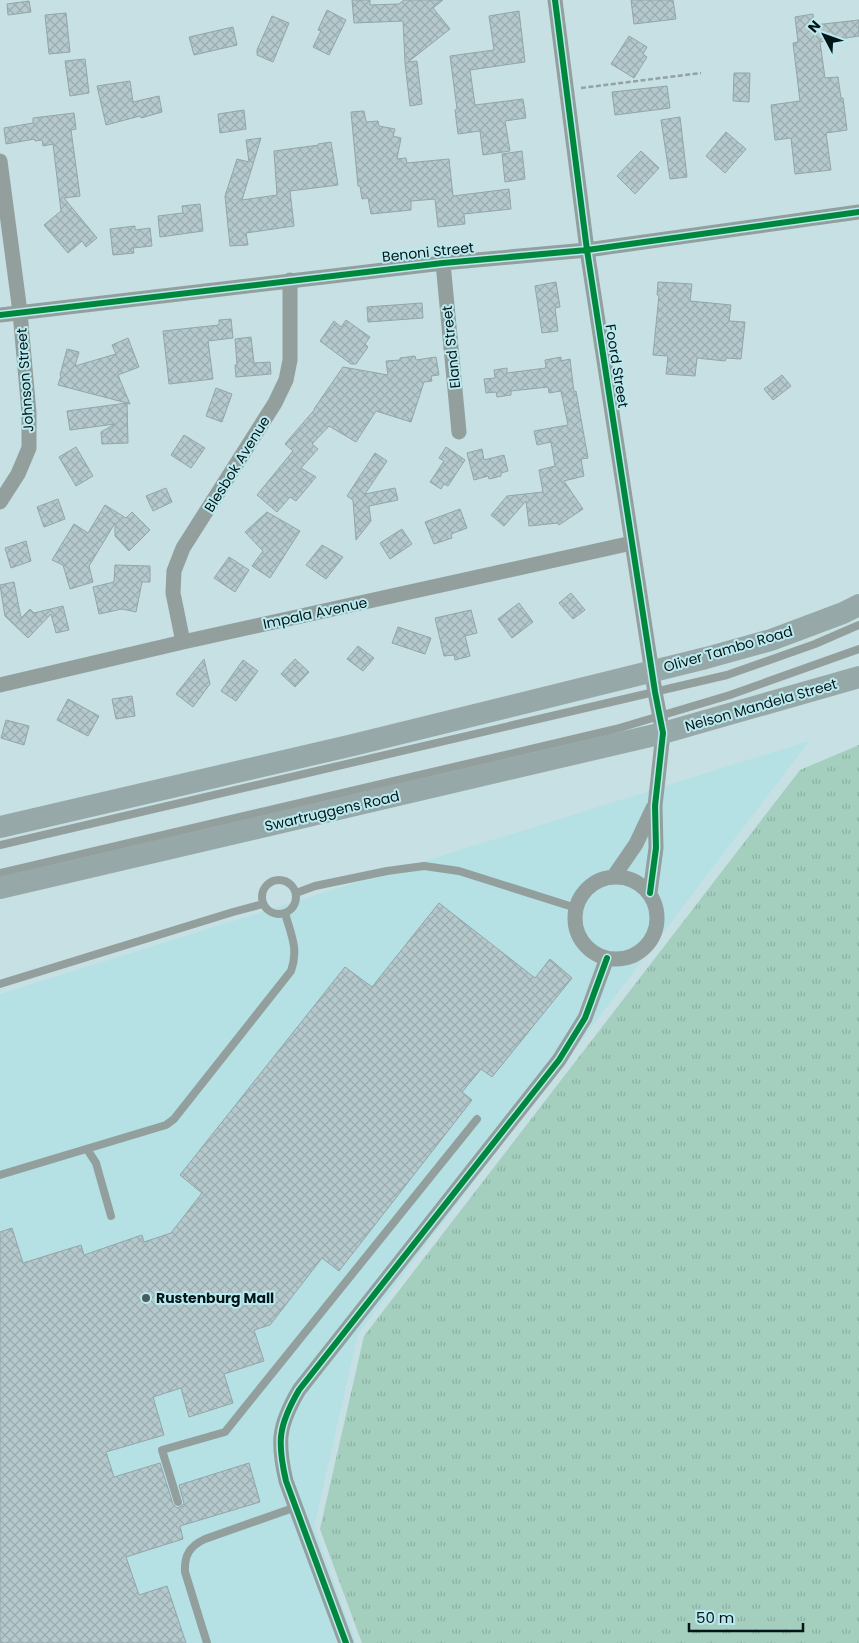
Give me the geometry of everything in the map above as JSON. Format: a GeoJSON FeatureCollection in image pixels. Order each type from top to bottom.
{"type":"FeatureCollection","features":[{"type":"Feature","properties":{"kind":"main road","name":"Oliver Tambo Road"},"geometry":{"type":"LineString","coordinates":[[654,681],[706,658],[771,640],[843,613],[859,605]]}},
{"type":"Feature","properties":{"kind":"main road","name":"Nelson Mandela Street"},"geometry":{"type":"LineString","coordinates":[[662,725],[859,677]]}},
{"type":"Feature","properties":{"kind":"main road"},"geometry":{"type":"LineString","coordinates":[[0,827],[353,745],[654,681]]}},
{"type":"Feature","properties":{"kind":"main road","name":"Swartruggens Road"},"geometry":{"type":"LineString","coordinates":[[0,888],[662,725]]}},
{"type":"Feature","properties":{"kind":"street","name":"Foord Street"},"geometry":{"type":"LineString","coordinates":[[556,0],[587,250],[662,725],[655,806]]}},
{"type":"Feature","properties":{"kind":"street","name":"Johnson Street"},"geometry":{"type":"LineString","coordinates":[[0,161],[20,312],[29,413],[29,448],[18,474],[0,502]]}},
{"type":"Feature","properties":{"kind":"street","name":"Benoni Street"},"geometry":{"type":"LineString","coordinates":[[0,315],[443,263],[587,250],[859,212]]}},
{"type":"Feature","properties":{"kind":"street","name":"Eland Street"},"geometry":{"type":"LineString","coordinates":[[443,263],[459,432]]}},
{"type":"Feature","properties":{"kind":"street","name":"Blesbok Avenue"},"geometry":{"type":"LineString","coordinates":[[183,642],[173,593],[174,571],[183,548],[275,403],[286,380],[290,360],[290,280]]}},
{"type":"Feature","properties":{"kind":"street","name":"Impala Avenue"},"geometry":{"type":"LineString","coordinates":[[0,685],[183,642],[632,543]]}},
{"type":"Feature","properties":{"kind":"street"},"geometry":{"type":"LineString","coordinates":[[614,876],[636,844],[655,806]]}},
{"type":"Feature","properties":{"kind":"street"},"geometry":{"type":"LineString","coordinates":[[650,893],[656,848],[655,806]]}},
{"type":"Feature","properties":{"kind":"street"},"geometry":{"type":"LineString","coordinates":[[614,876],[627,877],[639,883],[650,893],[656,906],[658,920],[654,934],[647,946],[635,955],[622,959],[607,958],[595,954],[585,945],[578,934],[575,921],[576,908],[581,896],[590,886],[601,879],[614,876]]}},
{"type":"Feature","properties":{"kind":"street"},"geometry":{"type":"LineString","coordinates":[[346,1643],[286,1481],[279,1446],[282,1425],[288,1409],[298,1390],[559,1060],[585,1018],[607,958]]}},
{"type":"Feature","properties":{"kind":"lane"},"geometry":{"type":"LineString","coordinates":[[0,845],[560,715],[605,702],[654,681],[736,672],[815,644],[859,625]]}},
{"type":"Feature","properties":{"kind":"lane"},"geometry":{"type":"LineString","coordinates":[[0,873],[616,729],[662,725],[730,695],[859,650]]}},
{"type":"Feature","properties":{"kind":"lane"},"geometry":{"type":"LineString","coordinates":[[296,893],[315,886],[424,866],[459,871],[576,908]]}},
{"type":"Feature","properties":{"kind":"lane"},"geometry":{"type":"LineString","coordinates":[[274,881],[285,881],[290,884],[296,893],[296,904],[285,913],[277,915],[271,913],[264,904],[262,898],[265,887],[274,881]]}},
{"type":"Feature","properties":{"kind":"lane"},"geometry":{"type":"LineString","coordinates":[[0,984],[264,904]]}},
{"type":"Feature","properties":{"kind":"lane"},"geometry":{"type":"LineString","coordinates":[[0,1175],[166,1125],[174,1119],[291,971],[296,955],[285,913]]}},
{"type":"Feature","properties":{"kind":"lane"},"geometry":{"type":"LineString","coordinates":[[178,1502],[162,1450],[225,1432],[477,1119]]}},
{"type":"Feature","properties":{"kind":"lane"},"geometry":{"type":"LineString","coordinates":[[87,1149],[96,1163],[111,1216]]}},
{"type":"Feature","properties":{"kind":"lane"},"geometry":{"type":"LineString","coordinates":[[206,1643],[185,1572],[186,1555],[192,1546],[205,1538],[296,1507]]}},
{"type":"Feature","properties":{"kind":"path"},"geometry":{"type":"LineString","coordinates":[[567,90],[701,73]]}},
{"type":"Feature","properties":{"kind":"shaded area"},"geometry":{"type":"Polygon","coordinates":[[[809,741],[358,1334],[314,1527],[356,1643],[0,1643],[0,994],[809,741]]]}},
{"type":"Feature","properties":{"kind":"green space"},"geometry":{"type":"Polygon","coordinates":[[[859,745],[859,1643],[362,1643],[320,1529],[364,1336],[800,770],[859,745]]]}},
{"type":"Feature","properties":{"kind":"building"},"geometry":{"type":"Polygon","coordinates":[[[352,0],[370,0],[370,5],[399,4],[404,0],[443,0],[433,8],[450,29],[408,62],[417,61],[422,104],[410,106],[403,21],[354,23],[352,0]]]}},
{"type":"Feature","properties":{"kind":"building"},"geometry":{"type":"Polygon","coordinates":[[[631,0],[673,0],[676,19],[634,24],[631,0]]]}},
{"type":"Feature","properties":{"kind":"building"},"geometry":{"type":"Polygon","coordinates":[[[29,1],[31,12],[8,15],[7,4],[29,1]]]}},
{"type":"Feature","properties":{"kind":"building"},"geometry":{"type":"Polygon","coordinates":[[[327,10],[346,20],[329,55],[313,47],[321,31],[318,30],[327,10]]]}},
{"type":"Feature","properties":{"kind":"building"},"geometry":{"type":"Polygon","coordinates":[[[519,11],[525,62],[470,70],[475,105],[523,99],[526,118],[505,121],[510,151],[483,155],[480,131],[458,134],[455,110],[457,109],[450,56],[494,50],[489,16],[519,11]]]}},
{"type":"Feature","properties":{"kind":"building"},"geometry":{"type":"Polygon","coordinates":[[[66,13],[70,52],[49,54],[45,15],[66,13]]]}},
{"type":"Feature","properties":{"kind":"building"},"geometry":{"type":"Polygon","coordinates":[[[813,14],[814,25],[859,20],[859,36],[820,42],[825,78],[838,77],[847,130],[826,133],[831,170],[795,174],[791,138],[775,140],[771,105],[800,101],[793,43],[798,42],[795,17],[813,14]]]}},
{"type":"Feature","properties":{"kind":"building"},"geometry":{"type":"Polygon","coordinates":[[[272,16],[289,23],[273,62],[257,55],[257,50],[272,16]]]}},
{"type":"Feature","properties":{"kind":"building"},"geometry":{"type":"Polygon","coordinates":[[[233,27],[237,45],[194,55],[189,37],[233,27]]]}},
{"type":"Feature","properties":{"kind":"building"},"geometry":{"type":"Polygon","coordinates":[[[629,36],[647,47],[643,54],[647,57],[634,78],[611,64],[629,36]]]}},
{"type":"Feature","properties":{"kind":"building"},"geometry":{"type":"Polygon","coordinates":[[[85,59],[89,93],[70,96],[65,61],[85,59]]]}},
{"type":"Feature","properties":{"kind":"building"},"geometry":{"type":"Polygon","coordinates":[[[734,73],[750,73],[749,102],[733,101],[734,73]]]}},
{"type":"Feature","properties":{"kind":"building"},"geometry":{"type":"Polygon","coordinates":[[[130,81],[133,102],[159,96],[162,112],[106,125],[97,86],[130,81]]]}},
{"type":"Feature","properties":{"kind":"building"},"geometry":{"type":"Polygon","coordinates":[[[667,86],[670,108],[615,115],[612,92],[667,86]]]}},
{"type":"Feature","properties":{"kind":"building"},"geometry":{"type":"Polygon","coordinates":[[[244,110],[246,129],[220,133],[218,114],[244,110]]]}},
{"type":"Feature","properties":{"kind":"building"},"geometry":{"type":"Polygon","coordinates":[[[364,111],[366,122],[378,121],[379,126],[395,129],[393,136],[401,138],[397,159],[406,158],[407,163],[449,159],[453,196],[509,189],[511,209],[464,214],[465,224],[438,227],[435,199],[411,201],[411,210],[371,214],[368,198],[362,199],[360,186],[358,186],[351,112],[364,111]]]}},
{"type":"Feature","properties":{"kind":"building"},"geometry":{"type":"Polygon","coordinates":[[[74,113],[76,129],[71,130],[80,196],[64,198],[97,238],[86,247],[82,241],[68,253],[44,225],[61,211],[53,144],[43,146],[42,140],[35,141],[35,139],[6,144],[4,128],[33,123],[33,118],[74,113]]]}},
{"type":"Feature","properties":{"kind":"building"},"geometry":{"type":"Polygon","coordinates":[[[680,117],[687,177],[670,179],[661,120],[680,117]]]}},
{"type":"Feature","properties":{"kind":"building"},"geometry":{"type":"Polygon","coordinates":[[[726,132],[746,149],[725,173],[706,156],[726,132]]]}},
{"type":"Feature","properties":{"kind":"building"},"geometry":{"type":"Polygon","coordinates":[[[261,138],[242,200],[277,195],[274,151],[318,144],[331,142],[338,185],[290,191],[294,226],[246,233],[248,245],[230,246],[225,196],[237,159],[249,162],[246,140],[261,138]]]}},
{"type":"Feature","properties":{"kind":"building"},"geometry":{"type":"Polygon","coordinates":[[[522,151],[525,179],[505,182],[502,154],[522,151]]]}},
{"type":"Feature","properties":{"kind":"building"},"geometry":{"type":"Polygon","coordinates":[[[641,151],[659,168],[635,194],[617,176],[641,151]]]}},
{"type":"Feature","properties":{"kind":"building"},"geometry":{"type":"Polygon","coordinates":[[[200,204],[203,231],[160,237],[158,216],[183,213],[182,206],[200,204]]]}},
{"type":"Feature","properties":{"kind":"building"},"geometry":{"type":"Polygon","coordinates":[[[135,226],[135,230],[150,228],[152,246],[133,248],[134,253],[113,255],[110,229],[135,226]]]}},
{"type":"Feature","properties":{"kind":"building"},"geometry":{"type":"Polygon","coordinates":[[[556,282],[560,307],[555,308],[558,331],[542,333],[535,286],[556,282]]]}},
{"type":"Feature","properties":{"kind":"building"},"geometry":{"type":"Polygon","coordinates":[[[658,282],[692,284],[690,301],[731,305],[729,321],[745,322],[741,359],[726,358],[725,361],[697,358],[695,376],[666,374],[668,356],[653,355],[659,295],[657,295],[658,282]]]}},
{"type":"Feature","properties":{"kind":"building"},"geometry":{"type":"Polygon","coordinates":[[[422,303],[423,318],[368,322],[367,307],[422,303]]]}},
{"type":"Feature","properties":{"kind":"building"},"geometry":{"type":"Polygon","coordinates":[[[231,319],[233,338],[208,341],[213,379],[169,384],[163,331],[219,325],[219,320],[231,319]]]}},
{"type":"Feature","properties":{"kind":"building"},"geometry":{"type":"Polygon","coordinates":[[[346,320],[370,337],[365,344],[368,347],[356,364],[351,364],[320,341],[334,321],[341,327],[346,320]]]}},
{"type":"Feature","properties":{"kind":"building"},"geometry":{"type":"Polygon","coordinates":[[[251,337],[254,363],[270,362],[271,374],[236,377],[235,339],[251,337]]]}},
{"type":"Feature","properties":{"kind":"building"},"geometry":{"type":"Polygon","coordinates":[[[128,338],[139,367],[118,375],[130,404],[58,385],[67,349],[79,352],[75,366],[116,354],[112,345],[128,338]]]}},
{"type":"Feature","properties":{"kind":"building"},"geometry":{"type":"Polygon","coordinates":[[[415,356],[416,360],[436,357],[439,375],[431,376],[432,381],[424,382],[411,422],[376,411],[356,442],[329,426],[312,444],[318,449],[301,468],[316,477],[296,501],[290,497],[277,512],[257,495],[293,451],[285,444],[315,409],[343,367],[388,375],[386,361],[415,356]]]}},
{"type":"Feature","properties":{"kind":"building"},"geometry":{"type":"Polygon","coordinates":[[[561,357],[561,361],[570,359],[574,392],[576,391],[588,458],[581,459],[584,476],[564,481],[583,509],[559,525],[558,523],[529,526],[526,501],[504,526],[491,515],[507,496],[543,492],[539,470],[555,466],[551,442],[537,445],[534,431],[568,425],[561,391],[549,393],[548,387],[511,391],[511,395],[497,397],[496,392],[486,393],[484,379],[495,378],[494,370],[507,368],[507,373],[546,368],[545,360],[561,357]]]}},
{"type":"Feature","properties":{"kind":"building"},"geometry":{"type":"Polygon","coordinates":[[[782,375],[791,386],[773,400],[764,389],[782,375]]]}},
{"type":"Feature","properties":{"kind":"building"},"geometry":{"type":"Polygon","coordinates":[[[216,388],[232,394],[222,422],[206,416],[216,388]]]}},
{"type":"Feature","properties":{"kind":"building"},"geometry":{"type":"Polygon","coordinates":[[[127,403],[128,443],[102,444],[101,432],[115,424],[70,430],[67,411],[127,403]]]}},
{"type":"Feature","properties":{"kind":"building"},"geometry":{"type":"Polygon","coordinates":[[[184,435],[205,448],[191,468],[171,455],[184,435]]]}},
{"type":"Feature","properties":{"kind":"building"},"geometry":{"type":"Polygon","coordinates":[[[76,447],[93,476],[76,486],[59,457],[76,447]]]}},
{"type":"Feature","properties":{"kind":"building"},"geometry":{"type":"Polygon","coordinates":[[[446,447],[465,460],[448,486],[444,484],[441,489],[430,482],[444,461],[439,458],[446,447]]]}},
{"type":"Feature","properties":{"kind":"building"},"geometry":{"type":"Polygon","coordinates":[[[482,449],[484,460],[504,455],[508,471],[501,473],[501,476],[489,479],[488,476],[474,480],[467,453],[482,449]]]}},
{"type":"Feature","properties":{"kind":"building"},"geometry":{"type":"Polygon","coordinates":[[[375,453],[387,461],[365,494],[395,488],[398,500],[369,506],[371,521],[356,540],[353,500],[347,496],[375,453]]]}},
{"type":"Feature","properties":{"kind":"building"},"geometry":{"type":"Polygon","coordinates":[[[166,488],[172,502],[153,511],[146,496],[166,488]]]}},
{"type":"Feature","properties":{"kind":"building"},"geometry":{"type":"Polygon","coordinates":[[[58,499],[65,519],[44,527],[37,507],[58,499]]]}},
{"type":"Feature","properties":{"kind":"building"},"geometry":{"type":"Polygon","coordinates":[[[105,505],[126,518],[132,512],[150,530],[129,551],[115,536],[115,523],[89,566],[93,582],[70,589],[63,565],[52,560],[74,524],[88,533],[105,505]]]}},
{"type":"Feature","properties":{"kind":"building"},"geometry":{"type":"Polygon","coordinates":[[[460,509],[467,528],[451,534],[452,538],[434,544],[425,522],[460,509]]]}},
{"type":"Feature","properties":{"kind":"building"},"geometry":{"type":"Polygon","coordinates":[[[267,512],[300,531],[270,578],[252,566],[263,551],[245,532],[267,512]]]}},
{"type":"Feature","properties":{"kind":"building"},"geometry":{"type":"Polygon","coordinates":[[[402,529],[412,544],[390,559],[380,543],[402,529]]]}},
{"type":"Feature","properties":{"kind":"building"},"geometry":{"type":"Polygon","coordinates":[[[26,541],[31,561],[11,568],[5,548],[26,541]]]}},
{"type":"Feature","properties":{"kind":"building"},"geometry":{"type":"Polygon","coordinates":[[[322,545],[343,557],[326,579],[306,565],[322,545]]]}},
{"type":"Feature","properties":{"kind":"building"},"geometry":{"type":"Polygon","coordinates":[[[229,557],[249,570],[235,592],[214,578],[229,557]]]}},
{"type":"Feature","properties":{"kind":"building"},"geometry":{"type":"Polygon","coordinates":[[[115,565],[150,566],[150,582],[142,582],[136,612],[122,609],[99,614],[93,587],[114,582],[115,565]]]}},
{"type":"Feature","properties":{"kind":"building"},"geometry":{"type":"Polygon","coordinates":[[[14,582],[21,618],[30,609],[34,613],[63,606],[69,630],[56,633],[51,614],[28,638],[5,616],[0,585],[14,582]]]}},
{"type":"Feature","properties":{"kind":"building"},"geometry":{"type":"Polygon","coordinates":[[[571,593],[585,610],[573,619],[559,603],[571,593]]]}},
{"type":"Feature","properties":{"kind":"building"},"geometry":{"type":"Polygon","coordinates":[[[519,603],[533,622],[512,638],[498,619],[519,603]]]}},
{"type":"Feature","properties":{"kind":"building"},"geometry":{"type":"Polygon","coordinates":[[[471,610],[477,633],[465,636],[470,656],[455,660],[454,655],[444,656],[435,618],[471,610]]]}},
{"type":"Feature","properties":{"kind":"building"},"geometry":{"type":"Polygon","coordinates":[[[398,627],[431,638],[425,654],[392,643],[398,627]]]}},
{"type":"Feature","properties":{"kind":"building"},"geometry":{"type":"Polygon","coordinates":[[[358,646],[374,658],[363,671],[347,659],[358,646]]]}},
{"type":"Feature","properties":{"kind":"building"},"geometry":{"type":"Polygon","coordinates":[[[204,659],[210,684],[193,707],[176,694],[204,659]]]}},
{"type":"Feature","properties":{"kind":"building"},"geometry":{"type":"Polygon","coordinates":[[[295,659],[309,672],[295,687],[281,674],[295,659]]]}},
{"type":"Feature","properties":{"kind":"building"},"geometry":{"type":"Polygon","coordinates":[[[243,660],[258,671],[236,701],[221,691],[243,660]]]}},
{"type":"Feature","properties":{"kind":"building"},"geometry":{"type":"Polygon","coordinates":[[[132,696],[135,716],[116,719],[112,699],[132,696]]]}},
{"type":"Feature","properties":{"kind":"building"},"geometry":{"type":"Polygon","coordinates":[[[68,699],[99,716],[88,736],[57,720],[68,699]]]}},
{"type":"Feature","properties":{"kind":"building"},"geometry":{"type":"Polygon","coordinates":[[[6,720],[29,726],[24,745],[1,738],[6,720]]]}},
{"type":"Feature","properties":{"kind":"building","name":"Rustenburg Mall"},"geometry":{"type":"Polygon","coordinates":[[[439,903],[535,978],[550,959],[572,978],[492,1077],[481,1069],[462,1092],[472,1100],[339,1271],[322,1258],[270,1325],[254,1330],[264,1361],[224,1374],[233,1403],[189,1417],[181,1388],[153,1397],[164,1435],[106,1452],[114,1477],[160,1463],[173,1504],[177,1508],[184,1503],[179,1485],[249,1463],[260,1502],[180,1526],[183,1539],[126,1557],[139,1595],[167,1586],[186,1643],[0,1643],[0,1232],[12,1228],[23,1263],[81,1245],[84,1255],[142,1235],[144,1242],[171,1233],[202,1193],[180,1175],[345,967],[372,987],[439,903]]]}},
{"type":"Feature","properties":{"kind":"cycle path"},"geometry":{"type":"LineString","coordinates":[[555,0],[587,250],[655,692],[663,733],[655,806],[656,848],[650,893]]}},
{"type":"Feature","properties":{"kind":"cycle path"},"geometry":{"type":"LineString","coordinates":[[0,315],[443,263],[587,250],[859,212]]}},
{"type":"Feature","properties":{"kind":"cycle path"},"geometry":{"type":"LineString","coordinates":[[346,1643],[286,1481],[281,1455],[283,1424],[299,1390],[559,1060],[585,1018],[607,958]]}},
{"type":"Feature","properties":{"kind":"place","name":"Rustenburg Mall"},"geometry":{"type":"Point","coordinates":[146,1298]}}]}
